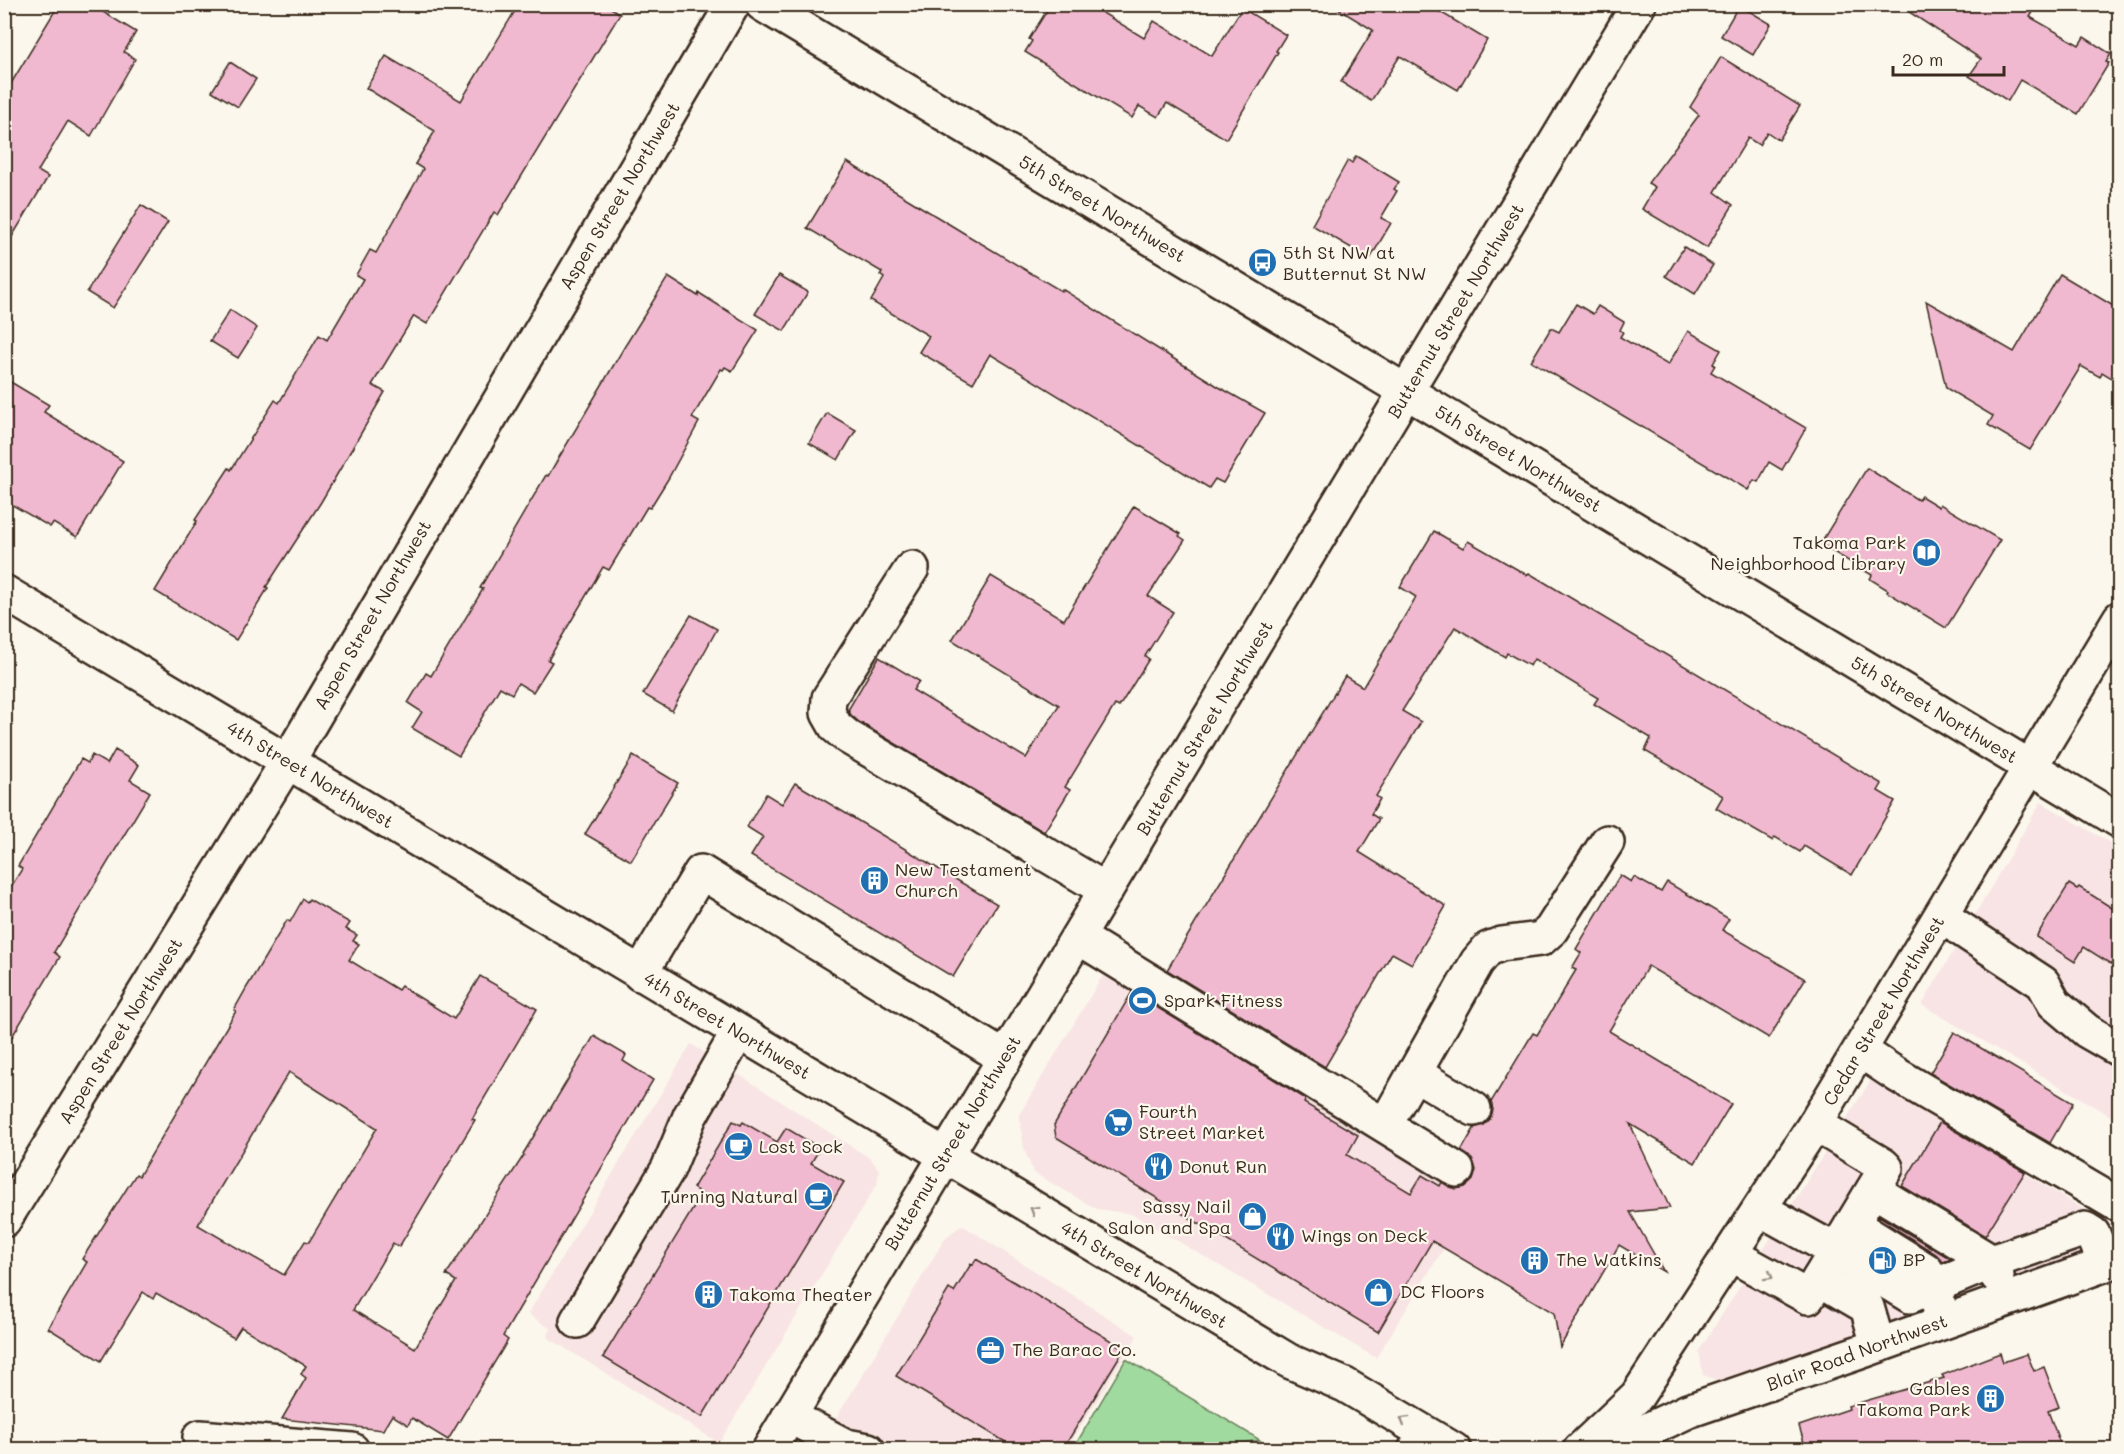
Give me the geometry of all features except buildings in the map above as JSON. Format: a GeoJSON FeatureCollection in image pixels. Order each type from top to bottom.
{"type":"FeatureCollection","features":[{"type":"Feature","properties":{"kind":"street","name":"Aspen Street Northwest"},"geometry":{"type":"LineString","coordinates":[[4,1220],[288,761],[732,4]]}},
{"type":"Feature","properties":{"kind":"street","name":"5th Street Northwest"},"geometry":{"type":"LineString","coordinates":[[762,4],[2120,821]]}},
{"type":"Feature","properties":{"kind":"street","name":"Butternut Street Northwest"},"geometry":{"type":"LineString","coordinates":[[769,1449],[1640,4]]}},
{"type":"Feature","properties":{"kind":"street"},"geometry":{"type":"LineString","coordinates":[[912,568],[830,698],[828,714],[836,727],[848,736],[1106,890]]}},
{"type":"Feature","properties":{"kind":"street","name":"4th Street Northwest"},"geometry":{"type":"LineString","coordinates":[[4,592],[1289,1361],[1345,1385],[1454,1449]]}},
{"type":"Feature","properties":{"kind":"street","name":"Cedar Street Northwest"},"geometry":{"type":"LineString","coordinates":[[1580,1449],[1636,1396],[1731,1254],[1861,1051],[2120,618]]}},
{"type":"Feature","properties":{"kind":"street"},"geometry":{"type":"LineString","coordinates":[[1384,1125],[1477,962],[1488,949],[1501,944],[1541,939],[1551,930],[1607,842]]}},
{"type":"Feature","properties":{"kind":"street"},"geometry":{"type":"LineString","coordinates":[[640,974],[701,872],[1005,1058]]}},
{"type":"Feature","properties":{"kind":"street"},"geometry":{"type":"LineString","coordinates":[[1941,916],[2043,982],[2054,1003],[2087,1031],[2120,1050]]}},
{"type":"Feature","properties":{"kind":"street"},"geometry":{"type":"LineString","coordinates":[[1078,937],[1457,1170]]}},
{"type":"Feature","properties":{"kind":"street"},"geometry":{"type":"LineString","coordinates":[[577,1321],[668,1169],[690,1116],[738,1033]]}},
{"type":"Feature","properties":{"kind":"street"},"geometry":{"type":"LineString","coordinates":[[1861,1051],[1897,1075],[2115,1203]]}},
{"type":"Feature","properties":{"kind":"street"},"geometry":{"type":"LineString","coordinates":[[1414,1072],[1474,1109]]}},
{"type":"Feature","properties":{"kind":"street"},"geometry":{"type":"LineString","coordinates":[[1813,1288],[1886,1168],[1815,1124]]}},
{"type":"Feature","properties":{"kind":"street"},"geometry":{"type":"LineString","coordinates":[[1873,1190],[1992,1262],[2006,1300]]}},
{"type":"Feature","properties":{"kind":"street"},"geometry":{"type":"LineString","coordinates":[[1760,1209],[1844,1237],[1926,1270],[1945,1321]]}},
{"type":"Feature","properties":{"kind":"street"},"geometry":{"type":"LineString","coordinates":[[1933,1287],[1992,1262],[2085,1229],[2093,1234],[2112,1262]]}},
{"type":"Feature","properties":{"kind":"street"},"geometry":{"type":"LineString","coordinates":[[1731,1254],[1813,1288],[1867,1307],[1878,1345]]}},
{"type":"Feature","properties":{"kind":"street","name":"Blair Road Northwest"},"geometry":{"type":"LineString","coordinates":[[1596,1449],[1624,1444],[1688,1411],[2112,1262]]}},
{"type":"Feature","properties":{"kind":"street","name":"Cedar Street Northwest"},"geometry":{"type":"LineString","coordinates":[[1624,1444],[1636,1396]]}},
{"type":"Feature","properties":{"kind":"street"},"geometry":{"type":"LineString","coordinates":[[789,1416],[846,1446],[868,1449]]}},
{"type":"Feature","properties":{"kind":"street"},"geometry":{"type":"LineString","coordinates":[[200,1437],[352,1449]]}},
{"type":"Feature","properties":{"kind":"street"},"geometry":{"type":"LineString","coordinates":[[1415,1449],[1429,1449]]}},
{"type":"Feature","properties":{"kind":"shaded area"},"geometry":{"type":"Polygon","coordinates":[[[2041,802],[2119,848],[2119,1121],[1922,1005],[2041,802]]]}},
{"type":"Feature","properties":{"kind":"shaded area"},"geometry":{"type":"Polygon","coordinates":[[[1111,962],[1481,1188],[1376,1358],[1132,1214],[1097,1209],[1034,1173],[1024,1149],[1019,1115],[1111,962]]]}},
{"type":"Feature","properties":{"kind":"shaded area"},"geometry":{"type":"Polygon","coordinates":[[[691,1044],[871,1159],[879,1170],[877,1184],[719,1443],[547,1337],[551,1329],[528,1314],[691,1044]]]}},
{"type":"Feature","properties":{"kind":"shaded area"},"geometry":{"type":"Polygon","coordinates":[[[1871,1080],[2119,1231],[2119,1247],[1726,1383],[1703,1375],[1699,1351],[1871,1080]]]}},
{"type":"Feature","properties":{"kind":"shaded area"},"geometry":{"type":"Polygon","coordinates":[[[962,1225],[1137,1336],[1067,1449],[817,1450],[946,1237],[962,1225]]]}},
{"type":"Feature","properties":{"kind":"green space"},"geometry":{"type":"Polygon","coordinates":[[[1126,1359],[1260,1440],[1202,1449],[1073,1449],[1126,1359]]]}},
{"type":"Feature","properties":{"kind":"place","name":"5th St NW at Butternut St NW"},"geometry":{"type":"Point","coordinates":[1262,263]}},
{"type":"Feature","properties":{"kind":"place","name":"Takoma Park Neighborhood Library"},"geometry":{"type":"Point","coordinates":[1927,553]}},
{"type":"Feature","properties":{"kind":"place","name":"New Testament Church"},"geometry":{"type":"Point","coordinates":[874,880]}},
{"type":"Feature","properties":{"kind":"place","name":"Spark Fitness"},"geometry":{"type":"Point","coordinates":[1143,1001]}},
{"type":"Feature","properties":{"kind":"place","name":"Fourth Street Market"},"geometry":{"type":"Point","coordinates":[1118,1122]}},
{"type":"Feature","properties":{"kind":"place","name":"Lost Sock"},"geometry":{"type":"Point","coordinates":[738,1147]}},
{"type":"Feature","properties":{"kind":"place","name":"Donut Run"},"geometry":{"type":"Point","coordinates":[1158,1167]}},
{"type":"Feature","properties":{"kind":"place","name":"Turning Natural"},"geometry":{"type":"Point","coordinates":[819,1197]}},
{"type":"Feature","properties":{"kind":"place","name":"Sassy Nail Salon and Spa"},"geometry":{"type":"Point","coordinates":[1252,1217]}},
{"type":"Feature","properties":{"kind":"place","name":"Wings on Deck"},"geometry":{"type":"Point","coordinates":[1280,1236]}},
{"type":"Feature","properties":{"kind":"place","name":"The Watkins"},"geometry":{"type":"Point","coordinates":[1535,1260]}},
{"type":"Feature","properties":{"kind":"place","name":"BP"},"geometry":{"type":"Point","coordinates":[1882,1260]}},
{"type":"Feature","properties":{"kind":"place","name":"DC Floors"},"geometry":{"type":"Point","coordinates":[1379,1292]}},
{"type":"Feature","properties":{"kind":"place","name":"Takoma Theater"},"geometry":{"type":"Point","coordinates":[708,1295]}},
{"type":"Feature","properties":{"kind":"place","name":"The Barac Co."},"geometry":{"type":"Point","coordinates":[991,1350]}},
{"type":"Feature","properties":{"kind":"place","name":"Gables Takoma Park"},"geometry":{"type":"Point","coordinates":[1991,1399]}}]}
